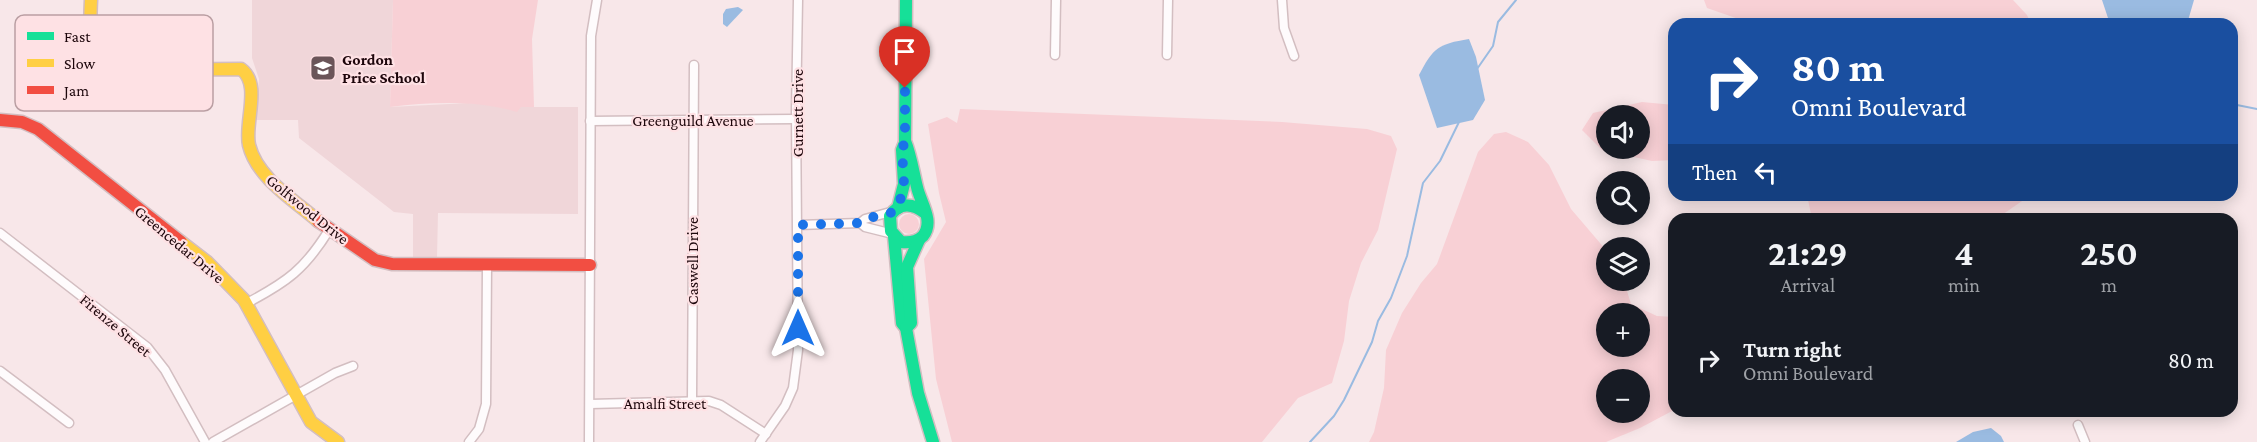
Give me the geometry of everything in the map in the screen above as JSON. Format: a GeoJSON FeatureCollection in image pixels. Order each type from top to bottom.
{"type":"FeatureCollection","features":[{"type":"Feature","properties":{"kind":"street","name":"Golfwood Drive"},"geometry":{"type":"LineString","coordinates":[[90,15],[91,0]]}},
{"type":"Feature","properties":{"kind":"street"},"geometry":{"type":"LineString","coordinates":[[588,442],[591,36],[597,0]]}},
{"type":"Feature","properties":{"kind":"street","name":"Gurnett Drive"},"geometry":{"type":"LineString","coordinates":[[763,438],[785,405],[793,388],[798,350],[798,0]]}},
{"type":"Feature","properties":{"kind":"street"},"geometry":{"type":"LineString","coordinates":[[906,0],[905,141],[928,228],[910,257],[908,267],[911,323],[906,328]]}},
{"type":"Feature","properties":{"kind":"street"},"geometry":{"type":"LineString","coordinates":[[1055,55],[1056,0]]}},
{"type":"Feature","properties":{"kind":"street"},"geometry":{"type":"LineString","coordinates":[[1167,55],[1168,0]]}},
{"type":"Feature","properties":{"kind":"street"},"geometry":{"type":"LineString","coordinates":[[1282,0],[1284,28],[1294,56]]}},
{"type":"Feature","properties":{"kind":"street","name":"Caswell Drive"},"geometry":{"type":"LineString","coordinates":[[692,401],[693,65]]}},
{"type":"Feature","properties":{"kind":"street","name":"Golfwood Drive"},"geometry":{"type":"LineString","coordinates":[[213,69],[241,69],[248,74],[251,85],[249,144],[257,164],[270,180],[329,230],[375,260],[392,264],[590,265]]}},
{"type":"Feature","properties":{"kind":"street","name":"Greenguild Avenue"},"geometry":{"type":"LineString","coordinates":[[590,121],[797,119]]}},
{"type":"Feature","properties":{"kind":"street","name":"Greencedar Drive"},"geometry":{"type":"LineString","coordinates":[[0,120],[22,122],[38,129],[207,262],[247,303],[311,422],[338,442]]}},
{"type":"Feature","properties":{"kind":"street"},"geometry":{"type":"LineString","coordinates":[[905,141],[902,150],[903,192],[890,225],[894,235],[902,323],[906,328],[918,393],[933,442]]}},
{"type":"Feature","properties":{"kind":"street"},"geometry":{"type":"LineString","coordinates":[[798,225],[860,223],[865,219],[912,204],[925,213]]}},
{"type":"Feature","properties":{"kind":"street"},"geometry":{"type":"LineString","coordinates":[[860,223],[865,227],[894,235],[906,243],[919,240]]}},
{"type":"Feature","properties":{"kind":"street"},"geometry":{"type":"LineString","coordinates":[[247,303],[280,286],[305,263],[329,230]]}},
{"type":"Feature","properties":{"kind":"street","name":"Firenze Street"},"geometry":{"type":"LineString","coordinates":[[0,233],[147,346],[165,370],[205,442]]}},
{"type":"Feature","properties":{"kind":"street"},"geometry":{"type":"LineString","coordinates":[[469,442],[479,429],[486,404],[487,266]]}},
{"type":"Feature","properties":{"kind":"street"},"geometry":{"type":"LineString","coordinates":[[213,442],[335,373],[353,366]]}},
{"type":"Feature","properties":{"kind":"street"},"geometry":{"type":"LineString","coordinates":[[0,371],[69,423]]}},
{"type":"Feature","properties":{"kind":"street","name":"Amalfi Street"},"geometry":{"type":"LineString","coordinates":[[590,404],[709,401],[721,405],[763,438]]}},
{"type":"Feature","properties":{"kind":"street"},"geometry":{"type":"LineString","coordinates":[[2078,425],[2085,442]]}},
{"type":"Feature","properties":{"kind":"shaded area"},"geometry":{"type":"Polygon","coordinates":[[[252,0],[393,0],[390,107],[469,103],[578,107],[578,214],[438,213],[437,258],[413,258],[413,214],[394,212],[299,138],[298,120],[255,120],[259,79],[252,58],[252,0]]]}},
{"type":"Feature","properties":{"kind":"shaded area"},"geometry":{"type":"Polygon","coordinates":[[[393,0],[538,0],[532,39],[534,107],[521,107],[517,112],[486,105],[454,103],[390,107],[393,0]]]}},
{"type":"Feature","properties":{"kind":"shaded area"},"geometry":{"type":"Polygon","coordinates":[[[1704,0],[2013,0],[2028,18],[1736,18],[1707,8],[1704,0]]]}},
{"type":"Feature","properties":{"kind":"shaded area"},"geometry":{"type":"Polygon","coordinates":[[[1642,102],[1668,104],[1668,160],[1643,159],[1650,159],[1650,105],[1629,105],[1642,102]]]}},
{"type":"Feature","properties":{"kind":"shaded area"},"geometry":{"type":"Polygon","coordinates":[[[960,109],[1282,122],[1367,129],[1391,136],[1397,149],[1378,230],[1361,263],[1349,301],[1344,341],[1332,383],[1298,398],[1262,442],[952,442],[936,379],[924,259],[946,222],[928,124],[947,117],[957,123],[960,109]]]}},
{"type":"Feature","properties":{"kind":"shaded area"},"geometry":{"type":"Polygon","coordinates":[[[1596,112],[1596,144],[1582,130],[1593,113],[1596,112]]]}},
{"type":"Feature","properties":{"kind":"shaded area"},"geometry":{"type":"Polygon","coordinates":[[[1506,132],[1528,142],[1549,165],[1571,209],[1596,238],[1596,291],[1627,291],[1631,303],[1596,303],[1596,357],[1650,357],[1650,313],[1668,317],[1668,413],[1650,423],[1650,369],[1596,369],[1596,423],[1649,423],[1606,442],[1369,442],[1374,432],[1384,388],[1386,350],[1402,313],[1421,283],[1437,264],[1478,152],[1494,134],[1506,132]]]}},
{"type":"Feature","properties":{"kind":"shaded area"},"geometry":{"type":"Polygon","coordinates":[[[1808,201],[2022,201],[2005,213],[1811,213],[1808,201]]]}},
{"type":"Feature","properties":{"kind":"shaded area"},"geometry":{"type":"Polygon","coordinates":[[[909,214],[916,217],[919,224],[916,231],[909,234],[902,231],[899,224],[902,217],[909,214]]]}},
{"type":"Feature","properties":{"kind":"water"},"geometry":{"type":"Polygon","coordinates":[[[2102,0],[2194,0],[2189,18],[2108,18],[2102,0]]]}},
{"type":"Feature","properties":{"kind":"water"},"geometry":{"type":"Polygon","coordinates":[[[738,7],[743,10],[727,27],[723,24],[723,14],[726,9],[738,7]]]}},
{"type":"Feature","properties":{"kind":"water"},"geometry":{"type":"Polygon","coordinates":[[[1469,39],[1476,57],[1485,100],[1473,120],[1437,128],[1419,75],[1428,59],[1443,45],[1469,39]]]}},
{"type":"Feature","properties":{"kind":"water"},"geometry":{"type":"Polygon","coordinates":[[[1991,428],[2001,436],[2004,442],[1956,442],[1973,432],[1991,428]]]}},
{"type":"Feature","properties":{"kind":"waterway"},"geometry":{"type":"LineString","coordinates":[[1477,69],[1493,46],[1498,22],[1516,0]]}},
{"type":"Feature","properties":{"kind":"waterway"},"geometry":{"type":"LineString","coordinates":[[2238,105],[2257,109]]}},
{"type":"Feature","properties":{"kind":"waterway"},"geometry":{"type":"LineString","coordinates":[[1310,442],[1334,416],[1344,400],[1372,342],[1378,321],[1391,298],[1407,256],[1423,183],[1440,161],[1459,122]]}},
{"type":"Feature","properties":{"kind":"traffic: fast"},"geometry":{"type":"LineString","coordinates":[[906,0],[905,141],[926,212],[928,224],[923,236],[913,242],[901,242],[891,231],[890,216],[898,208],[911,206],[925,213]]}},
{"type":"Feature","properties":{"kind":"traffic: fast"},"geometry":{"type":"LineString","coordinates":[[898,208],[904,184],[902,150],[904,145]]}},
{"type":"Feature","properties":{"kind":"traffic: fast"},"geometry":{"type":"LineString","coordinates":[[894,236],[902,323],[906,328],[918,393],[933,442]]}},
{"type":"Feature","properties":{"kind":"traffic: fast"},"geometry":{"type":"LineString","coordinates":[[906,328],[911,323],[907,267],[919,240]]}},
{"type":"Feature","properties":{"kind":"traffic: slow"},"geometry":{"type":"LineString","coordinates":[[91,0],[91,15]]}},
{"type":"Feature","properties":{"kind":"traffic: slow"},"geometry":{"type":"LineString","coordinates":[[213,69],[241,69],[247,76],[251,94],[248,136],[253,157],[278,188],[318,221]]}},
{"type":"Feature","properties":{"kind":"traffic: slow"},"geometry":{"type":"LineString","coordinates":[[181,242],[207,262],[244,300],[311,422],[338,442]]}},
{"type":"Feature","properties":{"kind":"traffic: jam"},"geometry":{"type":"LineString","coordinates":[[0,120],[22,122],[38,129],[181,242]]}},
{"type":"Feature","properties":{"kind":"traffic: jam"},"geometry":{"type":"LineString","coordinates":[[318,221],[375,260],[392,264],[590,265]]}},
{"type":"Feature","properties":{"kind":"place","name":"Gordon Price School"},"geometry":{"type":"Point","coordinates":[323,68]}},
{"type":"Feature","properties":{"kind":"route"},"geometry":{"type":"LineString","coordinates":[[798,328],[798,225],[860,223],[865,219],[894,212],[904,184],[902,150],[905,141],[905,88]]}}]}
